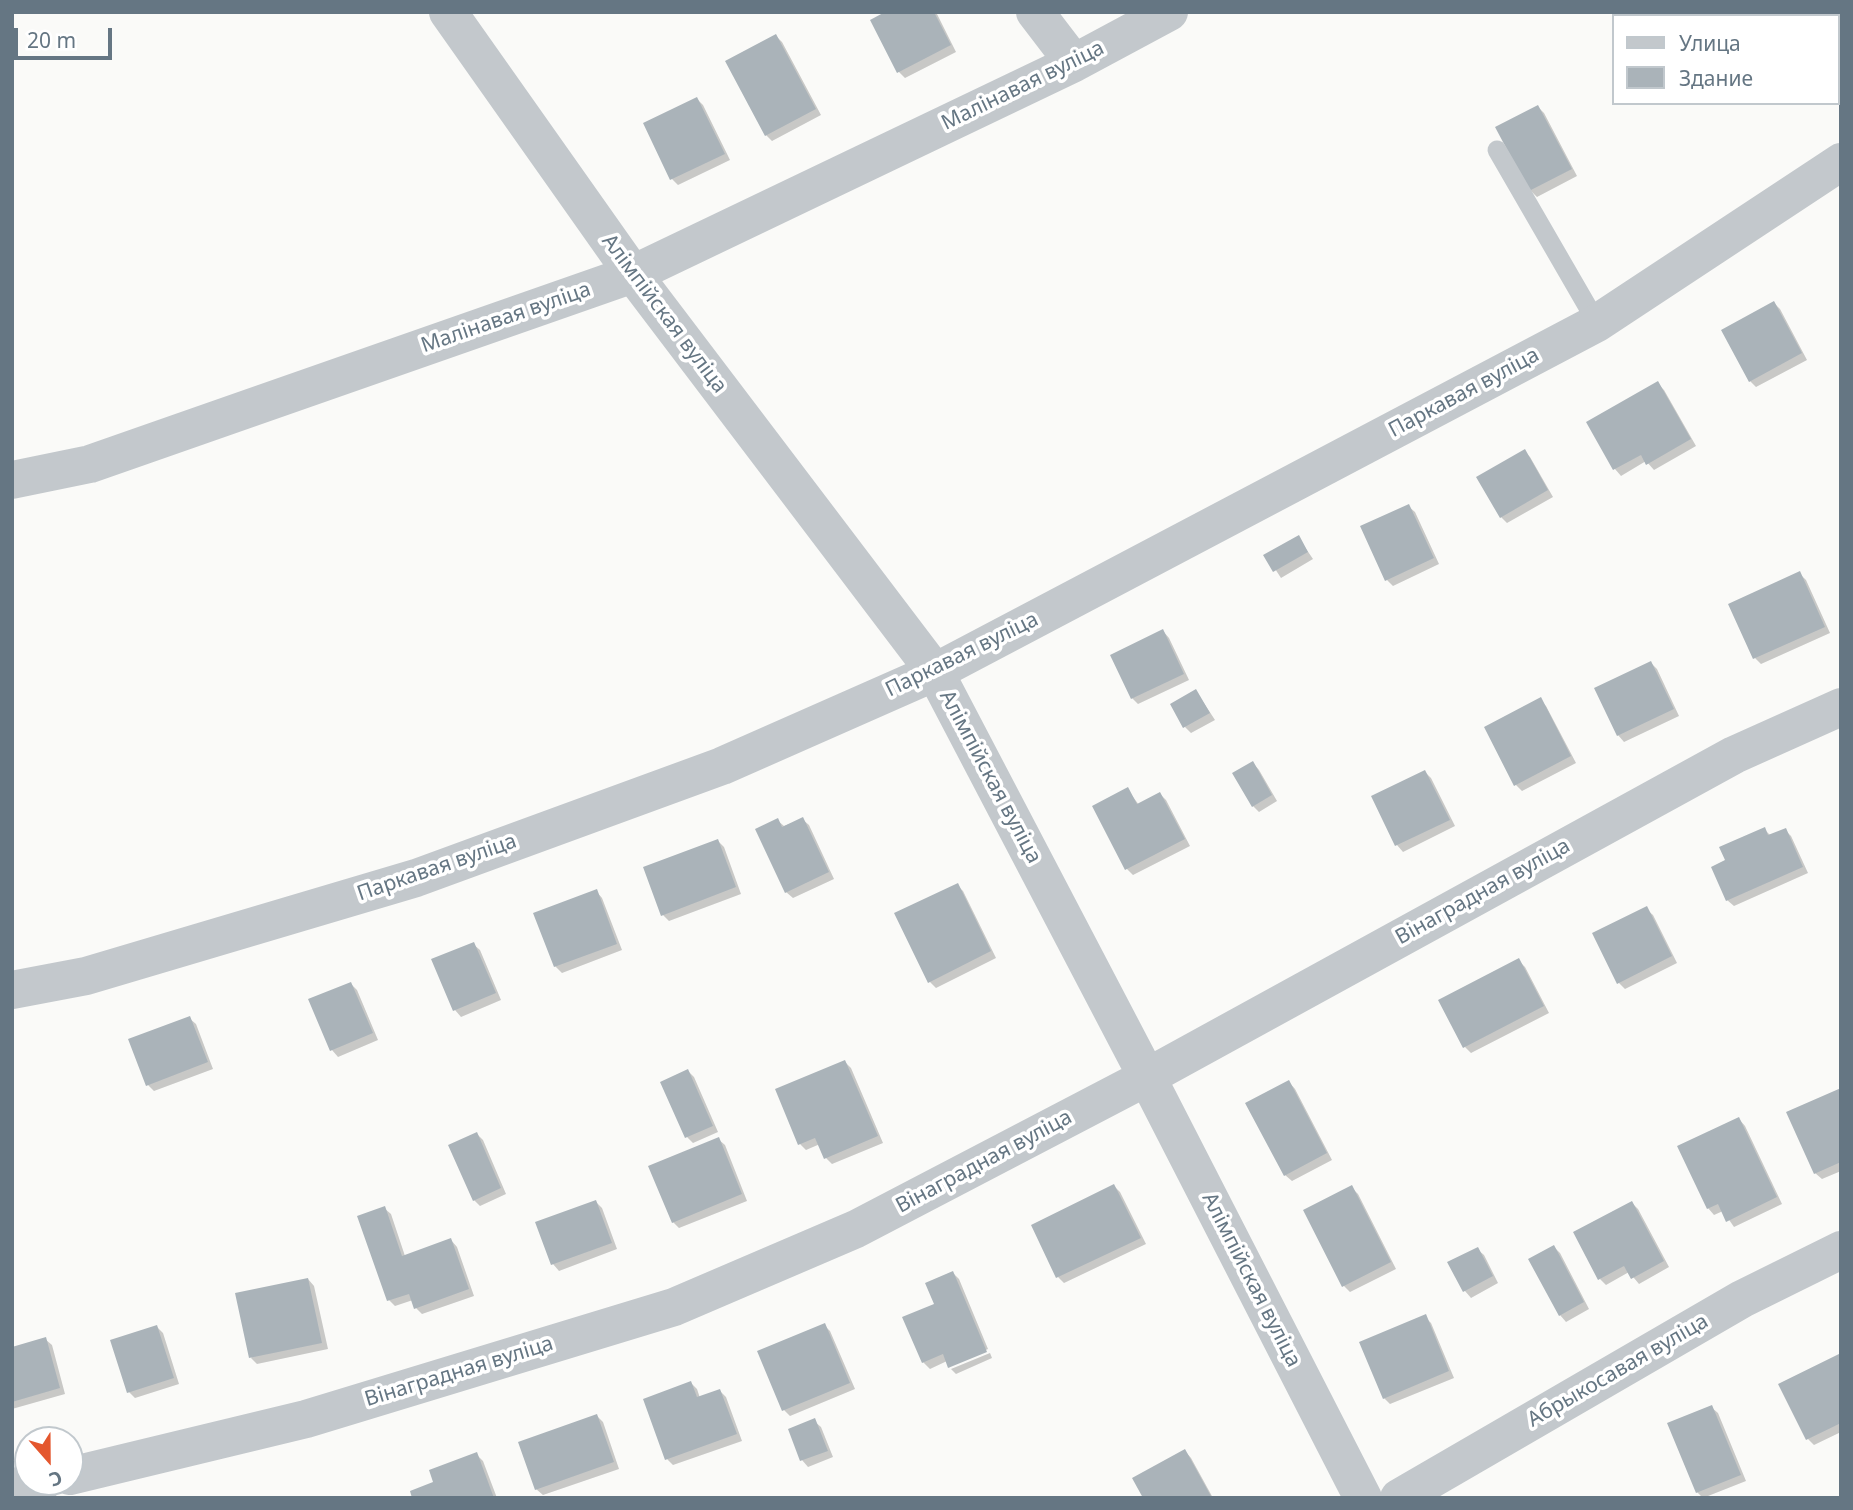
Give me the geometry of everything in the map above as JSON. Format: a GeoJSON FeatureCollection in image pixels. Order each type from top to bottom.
{"type":"FeatureCollection","features":[{"type":"Feature","properties":{"kind":"street","name":"Алімпійская вуліца"},"geometry":{"type":"LineString","coordinates":[[448,12],[633,274],[934,672],[1147,1077],[1363,1498]]}},
{"type":"Feature","properties":{"kind":"street"},"geometry":{"type":"LineString","coordinates":[[1035,12],[1074,63]]}},
{"type":"Feature","properties":{"kind":"street","name":"Малінавая вуліца"},"geometry":{"type":"LineString","coordinates":[[12,481],[90,464],[633,274],[1074,63],[1169,12]]}},
{"type":"Feature","properties":{"kind":"street","name":"Паркавая вуліца"},"geometry":{"type":"LineString","coordinates":[[12,990],[86,976],[416,878],[722,766],[934,672],[1597,323],[1841,162]]}},
{"type":"Feature","properties":{"kind":"street","name":"Вінаградная вуліца"},"geometry":{"type":"LineString","coordinates":[[84,1473],[306,1419],[674,1307],[856,1229],[1147,1077],[1734,755],[1841,708]]}},
{"type":"Feature","properties":{"kind":"street","name":"Абрыкосавая вуліца"},"geometry":{"type":"LineString","coordinates":[[1399,1498],[1742,1299],[1841,1250]]}},
{"type":"Feature","properties":{"kind":"lane"},"geometry":{"type":"LineString","coordinates":[[1497,150],[1597,323]]}},
{"type":"Feature","properties":{"kind":"building"},"geometry":{"type":"Polygon","coordinates":[[[885,12],[934,12],[951,45],[897,73],[870,20],[885,12]]]}},
{"type":"Feature","properties":{"kind":"building"},"geometry":{"type":"Polygon","coordinates":[[[776,34],[816,109],[765,136],[725,61],[776,34]]]}},
{"type":"Feature","properties":{"kind":"building"},"geometry":{"type":"Polygon","coordinates":[[[697,97],[725,154],[670,180],[643,123],[697,97]]]}},
{"type":"Feature","properties":{"kind":"building"},"geometry":{"type":"Polygon","coordinates":[[[1538,105],[1572,169],[1529,191],[1495,127],[1538,105]]]}},
{"type":"Feature","properties":{"kind":"building"},"geometry":{"type":"Polygon","coordinates":[[[1774,301],[1802,353],[1749,382],[1721,330],[1774,301]]]}},
{"type":"Feature","properties":{"kind":"building"},"geometry":{"type":"Polygon","coordinates":[[[1658,381],[1691,439],[1646,465],[1641,455],[1613,470],[1586,422],[1658,381]]]}},
{"type":"Feature","properties":{"kind":"building"},"geometry":{"type":"Polygon","coordinates":[[[1525,449],[1548,490],[1500,518],[1476,477],[1525,449]]]}},
{"type":"Feature","properties":{"kind":"building"},"geometry":{"type":"Polygon","coordinates":[[[1409,504],[1434,558],[1385,581],[1360,526],[1409,504]]]}},
{"type":"Feature","properties":{"kind":"building"},"geometry":{"type":"Polygon","coordinates":[[[1299,535],[1308,552],[1273,572],[1263,555],[1299,535]]]}},
{"type":"Feature","properties":{"kind":"building"},"geometry":{"type":"Polygon","coordinates":[[[1800,571],[1825,627],[1753,659],[1728,604],[1800,571]]]}},
{"type":"Feature","properties":{"kind":"building"},"geometry":{"type":"Polygon","coordinates":[[[1163,629],[1184,674],[1131,699],[1110,655],[1163,629]]]}},
{"type":"Feature","properties":{"kind":"building"},"geometry":{"type":"Polygon","coordinates":[[[1651,661],[1674,709],[1617,736],[1594,688],[1651,661]]]}},
{"type":"Feature","properties":{"kind":"building"},"geometry":{"type":"Polygon","coordinates":[[[1196,689],[1210,713],[1183,728],[1170,704],[1196,689]]]}},
{"type":"Feature","properties":{"kind":"building"},"geometry":{"type":"Polygon","coordinates":[[[1541,697],[1571,756],[1514,786],[1484,727],[1541,697]]]}},
{"type":"Feature","properties":{"kind":"building"},"geometry":{"type":"Polygon","coordinates":[[[1253,761],[1272,795],[1252,807],[1232,773],[1253,761]]]}},
{"type":"Feature","properties":{"kind":"building"},"geometry":{"type":"Polygon","coordinates":[[[1425,770],[1450,820],[1395,846],[1371,796],[1425,770]]]}},
{"type":"Feature","properties":{"kind":"building"},"geometry":{"type":"Polygon","coordinates":[[[1128,787],[1137,804],[1160,792],[1185,839],[1125,870],[1092,806],[1128,787]]]}},
{"type":"Feature","properties":{"kind":"building"},"geometry":{"type":"Polygon","coordinates":[[[803,817],[829,872],[785,893],[755,829],[778,818],[782,827],[803,817]]]}},
{"type":"Feature","properties":{"kind":"building"},"geometry":{"type":"Polygon","coordinates":[[[1765,827],[1768,835],[1786,828],[1803,867],[1726,901],[1711,867],[1725,860],[1719,847],[1765,827]]]}},
{"type":"Feature","properties":{"kind":"building"},"geometry":{"type":"Polygon","coordinates":[[[718,839],[736,887],[661,916],[643,867],[718,839]]]}},
{"type":"Feature","properties":{"kind":"building"},"geometry":{"type":"Polygon","coordinates":[[[958,883],[991,951],[928,983],[894,913],[958,883]]]}},
{"type":"Feature","properties":{"kind":"building"},"geometry":{"type":"Polygon","coordinates":[[[597,889],[617,944],[554,967],[533,913],[597,889]]]}},
{"type":"Feature","properties":{"kind":"building"},"geometry":{"type":"Polygon","coordinates":[[[1647,906],[1672,956],[1617,984],[1592,933],[1647,906]]]}},
{"type":"Feature","properties":{"kind":"building"},"geometry":{"type":"Polygon","coordinates":[[[474,942],[496,993],[453,1011],[431,959],[474,942]]]}},
{"type":"Feature","properties":{"kind":"building"},"geometry":{"type":"Polygon","coordinates":[[[1519,958],[1544,1006],[1463,1048],[1438,1000],[1519,958]]]}},
{"type":"Feature","properties":{"kind":"building"},"geometry":{"type":"Polygon","coordinates":[[[351,982],[373,1033],[330,1051],[308,999],[351,982]]]}},
{"type":"Feature","properties":{"kind":"building"},"geometry":{"type":"Polygon","coordinates":[[[190,1016],[208,1062],[146,1086],[128,1039],[190,1016]]]}},
{"type":"Feature","properties":{"kind":"building"},"geometry":{"type":"Polygon","coordinates":[[[845,1060],[878,1136],[824,1159],[815,1138],[798,1145],[775,1089],[845,1060]]]}},
{"type":"Feature","properties":{"kind":"building"},"geometry":{"type":"Polygon","coordinates":[[[688,1069],[713,1126],[685,1138],[660,1082],[688,1069]]]}},
{"type":"Feature","properties":{"kind":"building"},"geometry":{"type":"Polygon","coordinates":[[[1289,1080],[1327,1153],[1284,1176],[1245,1103],[1289,1080]]]}},
{"type":"Feature","properties":{"kind":"building"},"geometry":{"type":"Polygon","coordinates":[[[1841,1088],[1841,1162],[1814,1174],[1786,1112],[1841,1088]]]}},
{"type":"Feature","properties":{"kind":"building"},"geometry":{"type":"Polygon","coordinates":[[[1739,1117],[1777,1197],[1726,1222],[1718,1204],[1707,1209],[1677,1146],[1739,1117]]]}},
{"type":"Feature","properties":{"kind":"building"},"geometry":{"type":"Polygon","coordinates":[[[477,1132],[501,1188],[473,1201],[448,1145],[477,1132]]]}},
{"type":"Feature","properties":{"kind":"building"},"geometry":{"type":"Polygon","coordinates":[[[719,1137],[742,1194],[672,1223],[648,1166],[719,1137]]]}},
{"type":"Feature","properties":{"kind":"building"},"geometry":{"type":"Polygon","coordinates":[[[1114,1184],[1141,1238],[1056,1278],[1031,1225],[1114,1184]]]}},
{"type":"Feature","properties":{"kind":"building"},"geometry":{"type":"Polygon","coordinates":[[[1352,1185],[1391,1262],[1342,1287],[1303,1210],[1352,1185]]]}},
{"type":"Feature","properties":{"kind":"building"},"geometry":{"type":"Polygon","coordinates":[[[596,1200],[612,1243],[551,1265],[535,1222],[596,1200]]]}},
{"type":"Feature","properties":{"kind":"building"},"geometry":{"type":"Polygon","coordinates":[[[1632,1201],[1664,1261],[1631,1279],[1624,1266],[1598,1280],[1573,1232],[1632,1201]]]}},
{"type":"Feature","properties":{"kind":"building"},"geometry":{"type":"Polygon","coordinates":[[[385,1206],[402,1256],[451,1238],[469,1289],[414,1309],[409,1294],[387,1301],[357,1216],[385,1206]]]}},
{"type":"Feature","properties":{"kind":"building"},"geometry":{"type":"Polygon","coordinates":[[[1554,1245],[1584,1302],[1559,1316],[1528,1259],[1554,1245]]]}},
{"type":"Feature","properties":{"kind":"building"},"geometry":{"type":"Polygon","coordinates":[[[1478,1247],[1493,1276],[1463,1292],[1447,1262],[1478,1247]]]}},
{"type":"Feature","properties":{"kind":"building"},"geometry":{"type":"Polygon","coordinates":[[[953,1271],[987,1352],[948,1368],[943,1354],[922,1363],[902,1317],[934,1304],[925,1283],[953,1271]]]}},
{"type":"Feature","properties":{"kind":"building"},"geometry":{"type":"Polygon","coordinates":[[[308,1278],[322,1343],[249,1358],[235,1293],[308,1278]]]}},
{"type":"Feature","properties":{"kind":"building"},"geometry":{"type":"Polygon","coordinates":[[[1426,1314],[1449,1371],[1383,1399],[1359,1342],[1426,1314]]]}},
{"type":"Feature","properties":{"kind":"building"},"geometry":{"type":"Polygon","coordinates":[[[825,1323],[850,1383],[782,1411],[757,1351],[825,1323]]]}},
{"type":"Feature","properties":{"kind":"building"},"geometry":{"type":"Polygon","coordinates":[[[157,1325],[174,1378],[127,1393],[110,1340],[157,1325]]]}},
{"type":"Feature","properties":{"kind":"building"},"geometry":{"type":"Polygon","coordinates":[[[46,1337],[60,1388],[12,1402],[12,1347],[46,1337]]]}},
{"type":"Feature","properties":{"kind":"building"},"geometry":{"type":"Polygon","coordinates":[[[1841,1353],[1841,1423],[1806,1440],[1778,1384],[1841,1353]]]}},
{"type":"Feature","properties":{"kind":"building"},"geometry":{"type":"Polygon","coordinates":[[[691,1381],[697,1397],[720,1389],[737,1434],[665,1460],[643,1399],[691,1381]]]}},
{"type":"Feature","properties":{"kind":"building"},"geometry":{"type":"Polygon","coordinates":[[[1712,1405],[1741,1475],[1696,1493],[1667,1423],[1712,1405]]]}},
{"type":"Feature","properties":{"kind":"building"},"geometry":{"type":"Polygon","coordinates":[[[597,1414],[614,1462],[535,1490],[518,1442],[597,1414]]]}},
{"type":"Feature","properties":{"kind":"building"},"geometry":{"type":"Polygon","coordinates":[[[815,1418],[828,1451],[800,1461],[788,1429],[815,1418]]]}},
{"type":"Feature","properties":{"kind":"building"},"geometry":{"type":"Polygon","coordinates":[[[1185,1449],[1212,1498],[1143,1498],[1132,1478],[1185,1449]]]}},
{"type":"Feature","properties":{"kind":"building"},"geometry":{"type":"Polygon","coordinates":[[[477,1452],[494,1498],[412,1498],[410,1491],[433,1482],[429,1470],[477,1452]]]}}]}
